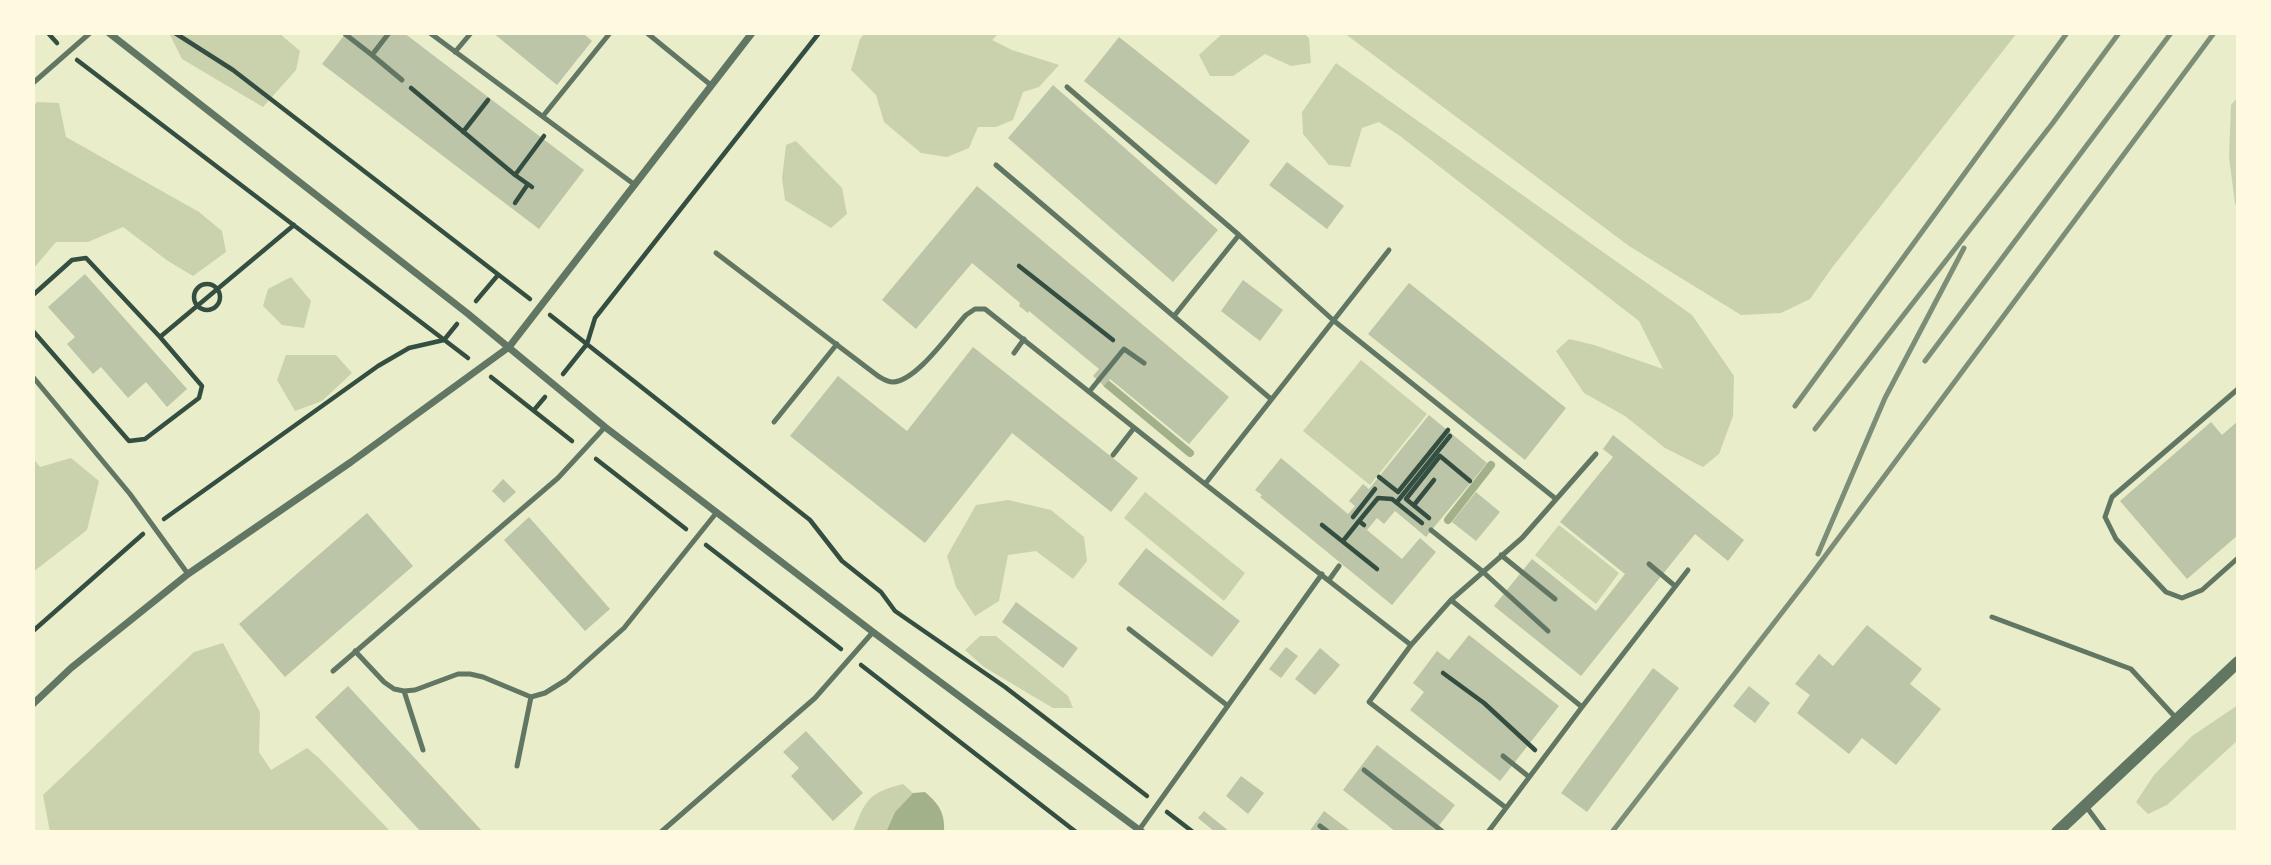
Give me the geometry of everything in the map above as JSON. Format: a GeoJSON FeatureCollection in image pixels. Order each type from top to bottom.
{"type":"FeatureCollection","features":[{"type":"Feature","properties":{"kind":"street"},"geometry":{"type":"LineString","coordinates":[[109,33],[467,313],[604,427],[1141,831]]}},
{"type":"Feature","properties":{"kind":"street"},"geometry":{"type":"LineString","coordinates":[[33,704],[71,668],[188,573],[351,462],[509,347],[752,33]]}},
{"type":"Feature","properties":{"kind":"street"},"geometry":{"type":"LineString","coordinates":[[2057,832],[2238,662]]}},
{"type":"Feature","properties":{"kind":"lane"},"geometry":{"type":"LineString","coordinates":[[33,83],[90,33]]}},
{"type":"Feature","properties":{"kind":"lane"},"geometry":{"type":"LineString","coordinates":[[372,55],[389,33]]}},
{"type":"Feature","properties":{"kind":"lane"},"geometry":{"type":"LineString","coordinates":[[430,33],[635,185]]}},
{"type":"Feature","properties":{"kind":"lane"},"geometry":{"type":"LineString","coordinates":[[456,52],[471,33]]}},
{"type":"Feature","properties":{"kind":"lane"},"geometry":{"type":"LineString","coordinates":[[543,116],[610,33]]}},
{"type":"Feature","properties":{"kind":"lane"},"geometry":{"type":"LineString","coordinates":[[647,33],[712,86]]}},
{"type":"Feature","properties":{"kind":"lane"},"geometry":{"type":"LineString","coordinates":[[345,34],[402,80]]}},
{"type":"Feature","properties":{"kind":"lane"},"geometry":{"type":"LineString","coordinates":[[1067,87],[1333,320],[1556,499]]}},
{"type":"Feature","properties":{"kind":"lane"},"geometry":{"type":"LineString","coordinates":[[996,165],[1271,399]]}},
{"type":"Feature","properties":{"kind":"lane"},"geometry":{"type":"LineString","coordinates":[[1174,316],[1239,235]]}},
{"type":"Feature","properties":{"kind":"lane"},"geometry":{"type":"LineString","coordinates":[[1205,484],[1389,250]]}},
{"type":"Feature","properties":{"kind":"lane"},"geometry":{"type":"LineString","coordinates":[[716,253],[878,376],[894,382],[915,373],[966,315],[975,309],[989,311],[1411,645]]}},
{"type":"Feature","properties":{"kind":"lane"},"geometry":{"type":"LineString","coordinates":[[1014,353],[1024,339]]}},
{"type":"Feature","properties":{"kind":"lane"},"geometry":{"type":"LineString","coordinates":[[774,422],[837,344]]}},
{"type":"Feature","properties":{"kind":"lane"},"geometry":{"type":"LineString","coordinates":[[1089,392],[1124,349],[1144,363]]}},
{"type":"Feature","properties":{"kind":"lane"},"geometry":{"type":"LineString","coordinates":[[33,377],[155,526],[188,573]]}},
{"type":"Feature","properties":{"kind":"lane"},"geometry":{"type":"LineString","coordinates":[[2238,389],[2112,497],[2105,517],[2116,539],[2166,592],[2182,598],[2202,590],[2238,558]]}},
{"type":"Feature","properties":{"kind":"lane"},"geometry":{"type":"LineString","coordinates":[[333,671],[558,478],[604,427]]}},
{"type":"Feature","properties":{"kind":"lane"},"geometry":{"type":"LineString","coordinates":[[1113,455],[1134,428]]}},
{"type":"Feature","properties":{"kind":"lane"},"geometry":{"type":"LineString","coordinates":[[1505,807],[1370,702],[1411,645],[1451,600],[1522,538],[1596,454]]}},
{"type":"Feature","properties":{"kind":"lane"},"geometry":{"type":"LineString","coordinates":[[355,652],[394,689],[415,690],[458,674],[470,674],[531,697],[545,693],[566,680],[624,628],[716,512]]}},
{"type":"Feature","properties":{"kind":"lane"},"geometry":{"type":"LineString","coordinates":[[1431,530],[1482,571],[1548,631]]}},
{"type":"Feature","properties":{"kind":"lane"},"geometry":{"type":"LineString","coordinates":[[1502,555],[1555,599]]}},
{"type":"Feature","properties":{"kind":"lane"},"geometry":{"type":"LineString","coordinates":[[1648,564],[1675,586]]}},
{"type":"Feature","properties":{"kind":"lane"},"geometry":{"type":"LineString","coordinates":[[1329,580],[1339,566]]}},
{"type":"Feature","properties":{"kind":"lane"},"geometry":{"type":"LineString","coordinates":[[1488,832],[1528,776],[1688,570]]}},
{"type":"Feature","properties":{"kind":"lane"},"geometry":{"type":"LineString","coordinates":[[1141,831],[1322,574]]}},
{"type":"Feature","properties":{"kind":"lane"},"geometry":{"type":"LineString","coordinates":[[1451,600],[1582,707]]}},
{"type":"Feature","properties":{"kind":"lane"},"geometry":{"type":"LineString","coordinates":[[1992,617],[2131,669],[2176,719]]}},
{"type":"Feature","properties":{"kind":"lane"},"geometry":{"type":"LineString","coordinates":[[1129,629],[1228,706]]}},
{"type":"Feature","properties":{"kind":"lane"},"geometry":{"type":"LineString","coordinates":[[661,832],[815,698],[873,632]]}},
{"type":"Feature","properties":{"kind":"lane"},"geometry":{"type":"LineString","coordinates":[[404,691],[423,750]]}},
{"type":"Feature","properties":{"kind":"lane"},"geometry":{"type":"LineString","coordinates":[[517,766],[531,697]]}},
{"type":"Feature","properties":{"kind":"lane"},"geometry":{"type":"LineString","coordinates":[[1503,755],[1528,776]]}},
{"type":"Feature","properties":{"kind":"lane"},"geometry":{"type":"LineString","coordinates":[[1364,770],[1443,832]]}},
{"type":"Feature","properties":{"kind":"lane"},"geometry":{"type":"LineString","coordinates":[[2085,805],[2105,832]]}},
{"type":"Feature","properties":{"kind":"lane"},"geometry":{"type":"LineString","coordinates":[[1320,826],[1328,832]]}},
{"type":"Feature","properties":{"kind":"path"},"geometry":{"type":"LineString","coordinates":[[175,33],[233,70],[810,520],[842,561],[881,592],[895,611],[1005,687],[1193,832]]}},
{"type":"Feature","properties":{"kind":"path"},"geometry":{"type":"LineString","coordinates":[[534,410],[587,344],[595,318],[819,33]]}},
{"type":"Feature","properties":{"kind":"path"},"geometry":{"type":"LineString","coordinates":[[402,80],[530,186],[514,203]]}},
{"type":"Feature","properties":{"kind":"path"},"geometry":{"type":"LineString","coordinates":[[463,132],[488,100]]}},
{"type":"Feature","properties":{"kind":"path"},"geometry":{"type":"LineString","coordinates":[[515,175],[553,124]]}},
{"type":"Feature","properties":{"kind":"path"},"geometry":{"type":"LineString","coordinates":[[160,337],[294,225]]}},
{"type":"Feature","properties":{"kind":"path"},"geometry":{"type":"LineString","coordinates":[[33,295],[72,260],[86,258],[202,386],[199,398],[145,439],[129,441],[33,331]]}},
{"type":"Feature","properties":{"kind":"path"},"geometry":{"type":"LineString","coordinates":[[1019,266],[1124,349]]}},
{"type":"Feature","properties":{"kind":"path"},"geometry":{"type":"LineString","coordinates":[[33,631],[128,545],[378,366],[410,348],[444,340],[498,275]]}},
{"type":"Feature","properties":{"kind":"path"},"geometry":{"type":"LineString","coordinates":[[212,284],[218,289],[220,299],[214,309],[202,310],[197,306],[194,295],[201,285],[212,284]]}},
{"type":"Feature","properties":{"kind":"path"},"geometry":{"type":"LineString","coordinates":[[1379,477],[1398,492],[1449,433],[1397,502]]}},
{"type":"Feature","properties":{"kind":"path"},"geometry":{"type":"LineString","coordinates":[[1436,524],[1405,499],[1440,456],[1470,481]]}},
{"type":"Feature","properties":{"kind":"path"},"geometry":{"type":"LineString","coordinates":[[1414,505],[1434,480]]}},
{"type":"Feature","properties":{"kind":"path"},"geometry":{"type":"LineString","coordinates":[[1353,517],[1376,489]]}},
{"type":"Feature","properties":{"kind":"path"},"geometry":{"type":"LineString","coordinates":[[1343,541],[1362,523],[1378,498],[1397,502],[1431,530]]}},
{"type":"Feature","properties":{"kind":"path"},"geometry":{"type":"LineString","coordinates":[[1322,525],[1377,569]]}},
{"type":"Feature","properties":{"kind":"path"},"geometry":{"type":"LineString","coordinates":[[1443,673],[1484,704],[1544,757]]}},
{"type":"Feature","properties":{"kind":"shaded area"},"geometry":{"type":"Polygon","coordinates":[[[169,33],[279,33],[300,51],[296,70],[263,107],[182,59],[169,33]]]}},
{"type":"Feature","properties":{"kind":"shaded area"},"geometry":{"type":"Polygon","coordinates":[[[865,33],[999,33],[992,40],[1012,50],[1059,65],[1039,87],[1023,92],[1013,120],[996,127],[978,127],[969,148],[947,157],[921,153],[884,122],[876,95],[851,70],[860,39],[865,33]]]}},
{"type":"Feature","properties":{"kind":"shaded area"},"geometry":{"type":"Polygon","coordinates":[[[1223,33],[1303,33],[1309,38],[1311,63],[1291,66],[1265,54],[1233,76],[1210,76],[1199,55],[1223,33]]]}},
{"type":"Feature","properties":{"kind":"shaded area"},"geometry":{"type":"Polygon","coordinates":[[[1344,33],[2017,33],[1810,299],[1781,313],[1741,315],[1629,246],[1344,33]]]}},
{"type":"Feature","properties":{"kind":"shaded area"},"geometry":{"type":"Polygon","coordinates":[[[1336,63],[1692,315],[1734,376],[1733,416],[1719,454],[1703,467],[1665,448],[1625,416],[1584,393],[1556,351],[1569,339],[1663,369],[1639,321],[1400,136],[1379,122],[1362,128],[1350,167],[1329,165],[1303,134],[1302,112],[1336,63]]]}},
{"type":"Feature","properties":{"kind":"shaded area"},"geometry":{"type":"Polygon","coordinates":[[[2238,97],[2238,206],[2235,204],[2229,157],[2231,105],[2238,97]]]}},
{"type":"Feature","properties":{"kind":"shaded area"},"geometry":{"type":"Polygon","coordinates":[[[37,102],[59,103],[66,137],[199,212],[222,231],[226,252],[193,276],[123,227],[88,242],[56,242],[33,269],[33,107],[37,102]]]}},
{"type":"Feature","properties":{"kind":"shaded area"},"geometry":{"type":"Polygon","coordinates":[[[796,141],[842,188],[847,214],[831,228],[785,200],[782,178],[786,145],[796,141]]]}},
{"type":"Feature","properties":{"kind":"shaded area"},"geometry":{"type":"Polygon","coordinates":[[[291,277],[311,301],[304,328],[282,325],[263,306],[268,289],[291,277]]]}},
{"type":"Feature","properties":{"kind":"shaded area"},"geometry":{"type":"Polygon","coordinates":[[[286,355],[336,355],[352,373],[322,401],[295,411],[277,380],[286,355]]]}},
{"type":"Feature","properties":{"kind":"shaded area"},"geometry":{"type":"Polygon","coordinates":[[[1361,360],[1427,414],[1370,485],[1303,431],[1361,360]]]}},
{"type":"Feature","properties":{"kind":"shaded area"},"geometry":{"type":"Polygon","coordinates":[[[33,458],[40,467],[71,458],[99,481],[87,530],[33,572],[33,458]]]}},
{"type":"Feature","properties":{"kind":"shaded area"},"geometry":{"type":"Polygon","coordinates":[[[1145,492],[1245,573],[1224,601],[1124,518],[1145,492]]]}},
{"type":"Feature","properties":{"kind":"shaded area"},"geometry":{"type":"Polygon","coordinates":[[[1008,500],[1051,510],[1084,537],[1087,561],[1073,579],[1036,551],[1008,555],[999,601],[975,616],[956,587],[947,556],[976,505],[1008,500]]]}},
{"type":"Feature","properties":{"kind":"shaded area"},"geometry":{"type":"Polygon","coordinates":[[[1559,525],[1619,573],[1596,604],[1535,555],[1559,525]]]}},
{"type":"Feature","properties":{"kind":"shaded area"},"geometry":{"type":"Polygon","coordinates":[[[980,636],[996,636],[1068,696],[1073,708],[1053,708],[984,667],[965,650],[980,636]]]}},
{"type":"Feature","properties":{"kind":"shaded area"},"geometry":{"type":"Polygon","coordinates":[[[223,643],[260,712],[259,752],[271,770],[307,748],[391,832],[50,832],[43,795],[194,652],[223,643]]]}},
{"type":"Feature","properties":{"kind":"shaded area"},"geometry":{"type":"Polygon","coordinates":[[[2238,705],[2238,740],[2167,805],[2148,814],[2136,802],[2154,775],[2192,736],[2238,705]]]}},
{"type":"Feature","properties":{"kind":"shaded area"},"geometry":{"type":"Polygon","coordinates":[[[903,784],[913,793],[895,812],[886,832],[853,832],[865,805],[875,794],[903,784]]]}},
{"type":"Feature","properties":{"kind":"shaded area"},"geometry":{"type":"Polygon","coordinates":[[[925,792],[940,809],[944,832],[886,832],[895,812],[913,793],[925,792]]]}},
{"type":"Feature","properties":{"kind":"building"},"geometry":{"type":"Polygon","coordinates":[[[346,33],[404,33],[584,170],[539,229],[322,64],[346,33]]]}},
{"type":"Feature","properties":{"kind":"building"},"geometry":{"type":"Polygon","coordinates":[[[493,33],[583,33],[592,41],[557,85],[493,33]]]}},
{"type":"Feature","properties":{"kind":"building"},"geometry":{"type":"Polygon","coordinates":[[[1119,37],[1250,141],[1216,185],[1084,81],[1119,37]]]}},
{"type":"Feature","properties":{"kind":"building"},"geometry":{"type":"Polygon","coordinates":[[[1053,85],[1218,230],[1173,282],[1008,138],[1053,85]]]}},
{"type":"Feature","properties":{"kind":"building"},"geometry":{"type":"Polygon","coordinates":[[[1287,162],[1344,206],[1327,229],[1269,185],[1287,162]]]}},
{"type":"Feature","properties":{"kind":"building"},"geometry":{"type":"Polygon","coordinates":[[[977,186],[1229,397],[1189,444],[1110,379],[1104,386],[1093,376],[1099,369],[1029,311],[1028,313],[1019,306],[1020,303],[972,263],[916,329],[882,300],[977,186]]]}},
{"type":"Feature","properties":{"kind":"building"},"geometry":{"type":"Polygon","coordinates":[[[85,274],[187,389],[167,407],[146,382],[128,398],[101,367],[93,374],[67,344],[75,337],[48,307],[85,274]]]}},
{"type":"Feature","properties":{"kind":"building"},"geometry":{"type":"Polygon","coordinates":[[[1243,280],[1283,310],[1260,341],[1221,311],[1243,280]]]}},
{"type":"Feature","properties":{"kind":"building"},"geometry":{"type":"Polygon","coordinates":[[[1409,283],[1566,408],[1525,460],[1368,334],[1409,283]]]}},
{"type":"Feature","properties":{"kind":"building"},"geometry":{"type":"Polygon","coordinates":[[[973,347],[1138,478],[1111,512],[1012,433],[925,543],[790,436],[838,376],[907,431],[973,347]]]}},
{"type":"Feature","properties":{"kind":"building"},"geometry":{"type":"Polygon","coordinates":[[[1429,415],[1487,463],[1426,537],[1395,511],[1384,524],[1377,518],[1367,530],[1402,559],[1420,538],[1436,552],[1392,605],[1260,497],[1262,495],[1255,490],[1281,458],[1348,514],[1355,506],[1349,501],[1363,484],[1369,489],[1429,415]]]}},
{"type":"Feature","properties":{"kind":"building"},"geometry":{"type":"Polygon","coordinates":[[[2238,421],[2238,535],[2187,579],[2120,501],[2211,422],[2222,435],[2238,421]]]}},
{"type":"Feature","properties":{"kind":"building"},"geometry":{"type":"Polygon","coordinates":[[[1613,435],[1744,540],[1728,561],[1695,534],[1581,676],[1494,606],[1532,559],[1596,611],[1625,574],[1560,522],[1613,457],[1603,449],[1613,435]]]}},
{"type":"Feature","properties":{"kind":"building"},"geometry":{"type":"Polygon","coordinates":[[[503,479],[516,492],[504,503],[492,491],[503,479]]]}},
{"type":"Feature","properties":{"kind":"building"},"geometry":{"type":"Polygon","coordinates":[[[1476,492],[1500,512],[1476,541],[1452,522],[1476,492]]]}},
{"type":"Feature","properties":{"kind":"building"},"geometry":{"type":"Polygon","coordinates":[[[367,513],[413,566],[285,677],[239,624],[367,513]]]}},
{"type":"Feature","properties":{"kind":"building"},"geometry":{"type":"Polygon","coordinates":[[[529,517],[610,609],[585,631],[504,540],[529,517]]]}},
{"type":"Feature","properties":{"kind":"building"},"geometry":{"type":"Polygon","coordinates":[[[1146,548],[1240,621],[1212,657],[1118,584],[1146,548]]]}},
{"type":"Feature","properties":{"kind":"building"},"geometry":{"type":"Polygon","coordinates":[[[1016,602],[1078,648],[1063,668],[1002,622],[1016,602]]]}},
{"type":"Feature","properties":{"kind":"building"},"geometry":{"type":"Polygon","coordinates":[[[1867,625],[1922,669],[1910,684],[1941,709],[1896,765],[1862,738],[1849,754],[1797,713],[1810,695],[1795,684],[1819,654],[1833,666],[1867,625]]]}},
{"type":"Feature","properties":{"kind":"building"},"geometry":{"type":"Polygon","coordinates":[[[1469,635],[1559,706],[1500,781],[1410,710],[1424,692],[1413,683],[1437,651],[1449,660],[1469,635]]]}},
{"type":"Feature","properties":{"kind":"building"},"geometry":{"type":"Polygon","coordinates":[[[1286,647],[1298,656],[1281,678],[1269,669],[1286,647]]]}},
{"type":"Feature","properties":{"kind":"building"},"geometry":{"type":"Polygon","coordinates":[[[1320,648],[1340,665],[1315,695],[1295,679],[1320,648]]]}},
{"type":"Feature","properties":{"kind":"building"},"geometry":{"type":"Polygon","coordinates":[[[1653,668],[1679,688],[1587,812],[1561,793],[1653,668]]]}},
{"type":"Feature","properties":{"kind":"building"},"geometry":{"type":"Polygon","coordinates":[[[348,686],[483,832],[421,832],[315,717],[348,686]]]}},
{"type":"Feature","properties":{"kind":"building"},"geometry":{"type":"Polygon","coordinates":[[[1749,686],[1770,703],[1755,723],[1733,706],[1749,686]]]}},
{"type":"Feature","properties":{"kind":"building"},"geometry":{"type":"Polygon","coordinates":[[[806,731],[863,793],[833,821],[791,776],[799,768],[783,752],[806,731]]]}},
{"type":"Feature","properties":{"kind":"building"},"geometry":{"type":"Polygon","coordinates":[[[1377,745],[1455,805],[1434,832],[1396,832],[1343,790],[1377,745]]]}},
{"type":"Feature","properties":{"kind":"building"},"geometry":{"type":"Polygon","coordinates":[[[1241,776],[1264,793],[1248,814],[1226,796],[1241,776]]]}},
{"type":"Feature","properties":{"kind":"building"},"geometry":{"type":"Polygon","coordinates":[[[1204,811],[1230,832],[1215,832],[1198,818],[1204,811]]]}},
{"type":"Feature","properties":{"kind":"building"},"geometry":{"type":"Polygon","coordinates":[[[1324,811],[1352,832],[1309,832],[1324,811]]]}},
{"type":"Feature","properties":{"kind":"waterway"},"geometry":{"type":"LineString","coordinates":[[1107,384],[1190,453]]}},
{"type":"Feature","properties":{"kind":"waterway"},"geometry":{"type":"LineString","coordinates":[[1448,520],[1491,465]]}},
{"type":"Feature","properties":{"kind":"railway"},"geometry":{"type":"LineString","coordinates":[[1795,406],[2067,33]]}},
{"type":"Feature","properties":{"kind":"railway"},"geometry":{"type":"LineString","coordinates":[[1815,429],[2052,124],[2119,33]]}},
{"type":"Feature","properties":{"kind":"railway"},"geometry":{"type":"LineString","coordinates":[[1925,361],[2171,33]]}},
{"type":"Feature","properties":{"kind":"railway"},"geometry":{"type":"LineString","coordinates":[[1612,832],[1808,579],[2214,33]]}},
{"type":"Feature","properties":{"kind":"railway"},"geometry":{"type":"LineString","coordinates":[[1818,554],[1885,398],[1964,248]]}}]}
